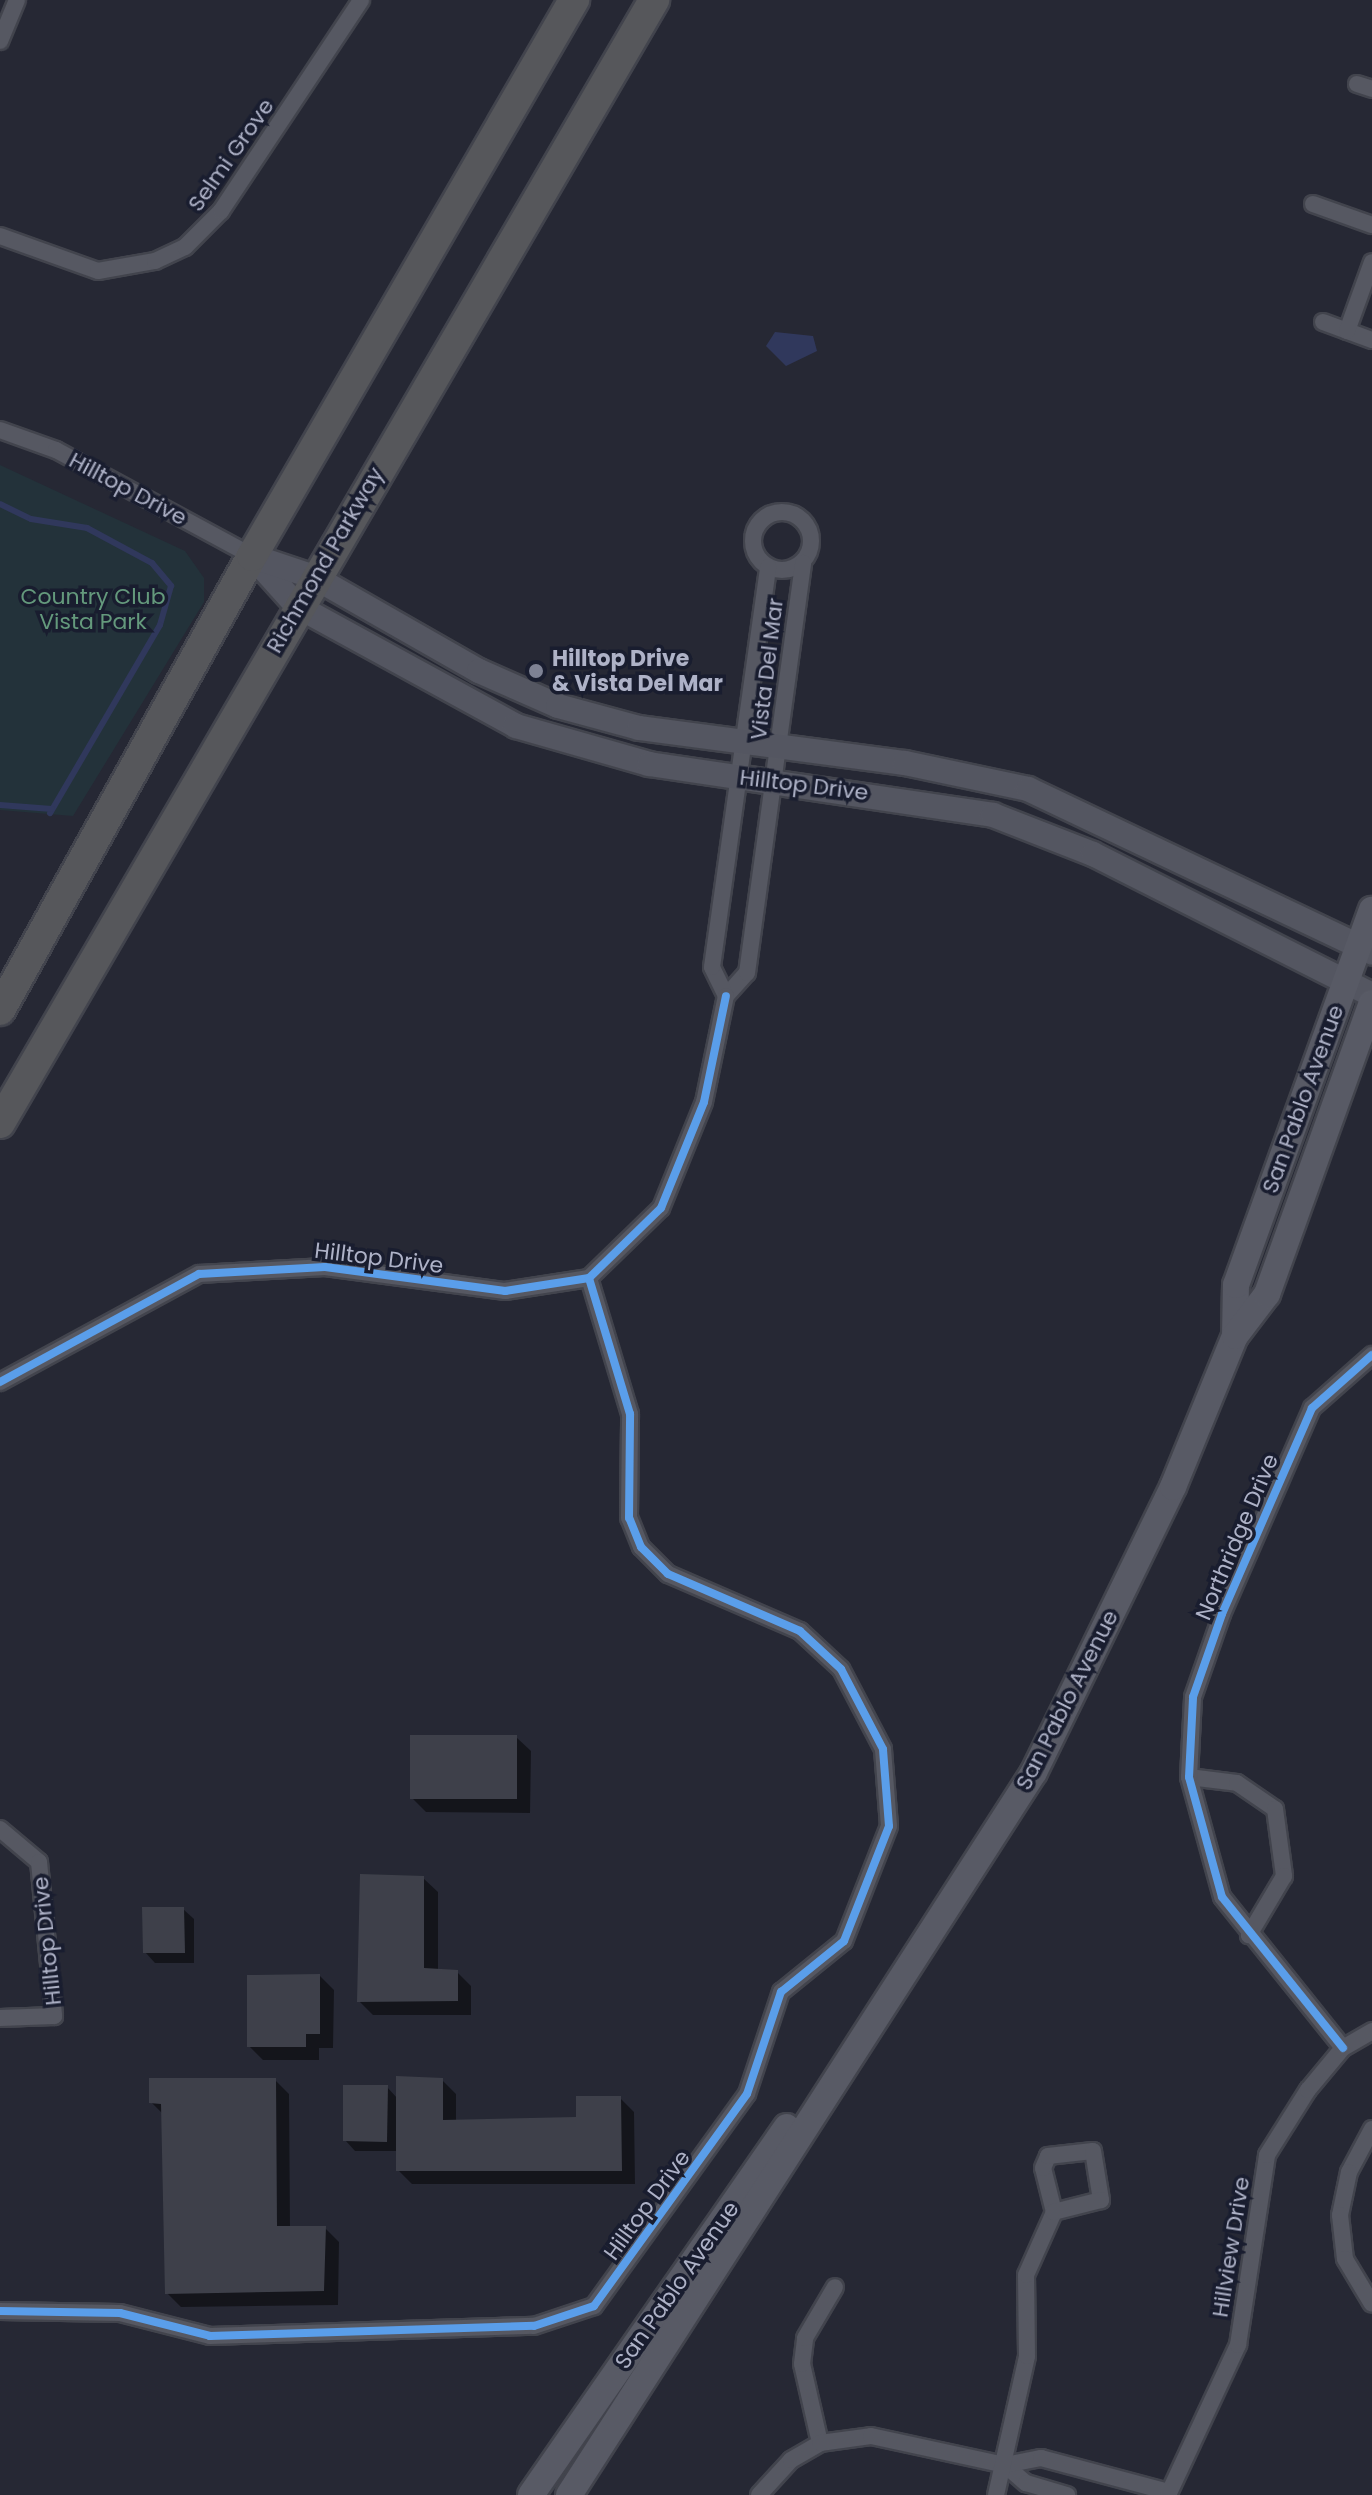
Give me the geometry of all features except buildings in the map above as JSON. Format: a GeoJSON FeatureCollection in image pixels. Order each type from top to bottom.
{"type":"FeatureCollection","features":[{"type":"Feature","properties":{"kind":"highway"},"geometry":{"type":"LineString","coordinates":[[0,1010],[252,556],[574,0]]}},
{"type":"Feature","properties":{"kind":"highway","name":"Richmond Parkway"},"geometry":{"type":"LineString","coordinates":[[0,1123],[297,606],[654,0]]}},
{"type":"Feature","properties":{"kind":"main road","name":"Hilltop Drive"},"geometry":{"type":"LineString","coordinates":[[252,556],[314,577],[547,702],[639,728],[780,747],[1028,789],[1366,949]]}},
{"type":"Feature","properties":{"kind":"main road","name":"Hilltop Drive"},"geometry":{"type":"LineString","coordinates":[[252,556],[297,606],[516,726],[601,753],[739,777],[938,803],[1043,832],[1347,979],[1372,995]]}},
{"type":"Feature","properties":{"kind":"main road","name":"San Pablo Avenue"},"geometry":{"type":"LineString","coordinates":[[1235,1336],[1236,1285],[1347,979],[1366,949],[1372,910]]}},
{"type":"Feature","properties":{"kind":"main road","name":"San Pablo Avenue"},"geometry":{"type":"LineString","coordinates":[[569,2495],[1034,1772],[1173,1487],[1235,1336],[1267,1294],[1372,1003]]}},
{"type":"Feature","properties":{"kind":"main road","name":"San Pablo Avenue"},"geometry":{"type":"LineString","coordinates":[[531,2495],[793,2119],[832,2082]]}},
{"type":"Feature","properties":{"kind":"street"},"geometry":{"type":"LineString","coordinates":[[1,34],[17,0]]}},
{"type":"Feature","properties":{"kind":"street","name":"Selmi Grove"},"geometry":{"type":"LineString","coordinates":[[0,236],[98,271],[155,261],[185,247],[221,211],[361,0]]}},
{"type":"Feature","properties":{"kind":"street"},"geometry":{"type":"LineString","coordinates":[[1313,204],[1372,225]]}},
{"type":"Feature","properties":{"kind":"street"},"geometry":{"type":"LineString","coordinates":[[1347,331],[1372,262]]}},
{"type":"Feature","properties":{"kind":"street"},"geometry":{"type":"LineString","coordinates":[[1323,322],[1372,340]]}},
{"type":"Feature","properties":{"kind":"street","name":"Hilltop Drive"},"geometry":{"type":"LineString","coordinates":[[0,430],[56,450],[252,556]]}},
{"type":"Feature","properties":{"kind":"street"},"geometry":{"type":"LineString","coordinates":[[774,513],[795,515],[810,530],[803,563],[768,567],[753,538],[774,513]]}},
{"type":"Feature","properties":{"kind":"street","name":"Vista Del Mar"},"geometry":{"type":"LineString","coordinates":[[768,567],[712,967],[726,996],[747,973],[803,563]]}},
{"type":"Feature","properties":{"kind":"street"},"geometry":{"type":"LineString","coordinates":[[589,1278],[661,1208],[704,1102],[726,996]]}},
{"type":"Feature","properties":{"kind":"street","name":"Hilltop Drive"},"geometry":{"type":"LineString","coordinates":[[0,1382],[199,1274],[325,1267],[505,1291],[589,1278],[630,1414],[629,1518],[641,1547],[668,1574],[808,1638],[841,1669],[883,1749],[889,1826],[844,1941],[781,1992],[747,2094],[594,2306],[534,2326],[210,2336],[120,2313],[0,2311]]}},
{"type":"Feature","properties":{"kind":"street","name":"Northridge Drive"},"geometry":{"type":"LineString","coordinates":[[1343,2048],[1249,1935],[1206,1858],[1189,1777],[1193,1697],[1222,1614],[1312,1408],[1372,1355]]}},
{"type":"Feature","properties":{"kind":"street"},"geometry":{"type":"LineString","coordinates":[[1189,1777],[1237,1783],[1275,1809],[1284,1876],[1249,1935]]}},
{"type":"Feature","properties":{"kind":"street","name":"Hilltop Drive"},"geometry":{"type":"LineString","coordinates":[[0,1829],[39,1862],[54,2016],[0,2018]]}},
{"type":"Feature","properties":{"kind":"street","name":"Hillview Drive"},"geometry":{"type":"LineString","coordinates":[[1169,2494],[1238,2345],[1267,2155],[1343,2048],[1372,2031]]}},
{"type":"Feature","properties":{"kind":"street"},"geometry":{"type":"LineString","coordinates":[[1372,2129],[1349,2172],[1340,2215],[1345,2259],[1372,2304]]}},
{"type":"Feature","properties":{"kind":"street"},"geometry":{"type":"LineString","coordinates":[[996,2495],[1027,2356],[1026,2275],[1054,2212],[1045,2161],[1089,2148],[1097,2154],[1101,2200],[1054,2212]]}},
{"type":"Feature","properties":{"kind":"street"},"geometry":{"type":"LineString","coordinates":[[820,2443],[802,2364],[805,2338],[835,2287]]}},
{"type":"Feature","properties":{"kind":"street"},"geometry":{"type":"LineString","coordinates":[[759,2495],[791,2460],[820,2443],[871,2436],[1005,2465],[1041,2458],[1169,2494]]}},
{"type":"Feature","properties":{"kind":"street"},"geometry":{"type":"LineString","coordinates":[[1005,2465],[1026,2483],[1067,2495]]}},
{"type":"Feature","properties":{"kind":"green space","name":"Country Club Vista Park"},"geometry":{"type":"Polygon","coordinates":[[[0,465],[185,551],[204,578],[204,602],[73,816],[0,810],[0,465]]]}},
{"type":"Feature","properties":{"kind":"water"},"geometry":{"type":"Polygon","coordinates":[[[775,332],[813,336],[817,351],[786,366],[766,346],[775,332]]]}},
{"type":"Feature","properties":{"kind":"waterway"},"geometry":{"type":"LineString","coordinates":[[0,504],[31,519],[87,528],[152,563],[171,586],[160,625],[50,813]]}},
{"type":"Feature","properties":{"kind":"waterway"},"geometry":{"type":"LineString","coordinates":[[0,805],[52,809]]}},
{"type":"Feature","properties":{"kind":"cycle path"},"geometry":{"type":"LineString","coordinates":[[0,1382],[199,1274],[325,1267],[505,1291],[589,1278],[661,1208],[704,1102],[726,996]]}},
{"type":"Feature","properties":{"kind":"cycle path"},"geometry":{"type":"LineString","coordinates":[[0,2311],[120,2313],[210,2336],[534,2326],[594,2306],[747,2094],[781,1992],[844,1941],[889,1826],[883,1749],[841,1669],[800,1631],[668,1574],[641,1547],[629,1518],[630,1414],[589,1278]]}},
{"type":"Feature","properties":{"kind":"cycle path"},"geometry":{"type":"LineString","coordinates":[[1343,2048],[1222,1897],[1189,1777],[1193,1697],[1222,1614],[1312,1408],[1372,1355]]}},
{"type":"Feature","properties":{"kind":"place","name":"Hilltop Drive & Vista Del Mar"},"geometry":{"type":"Point","coordinates":[536,671]}}]}
